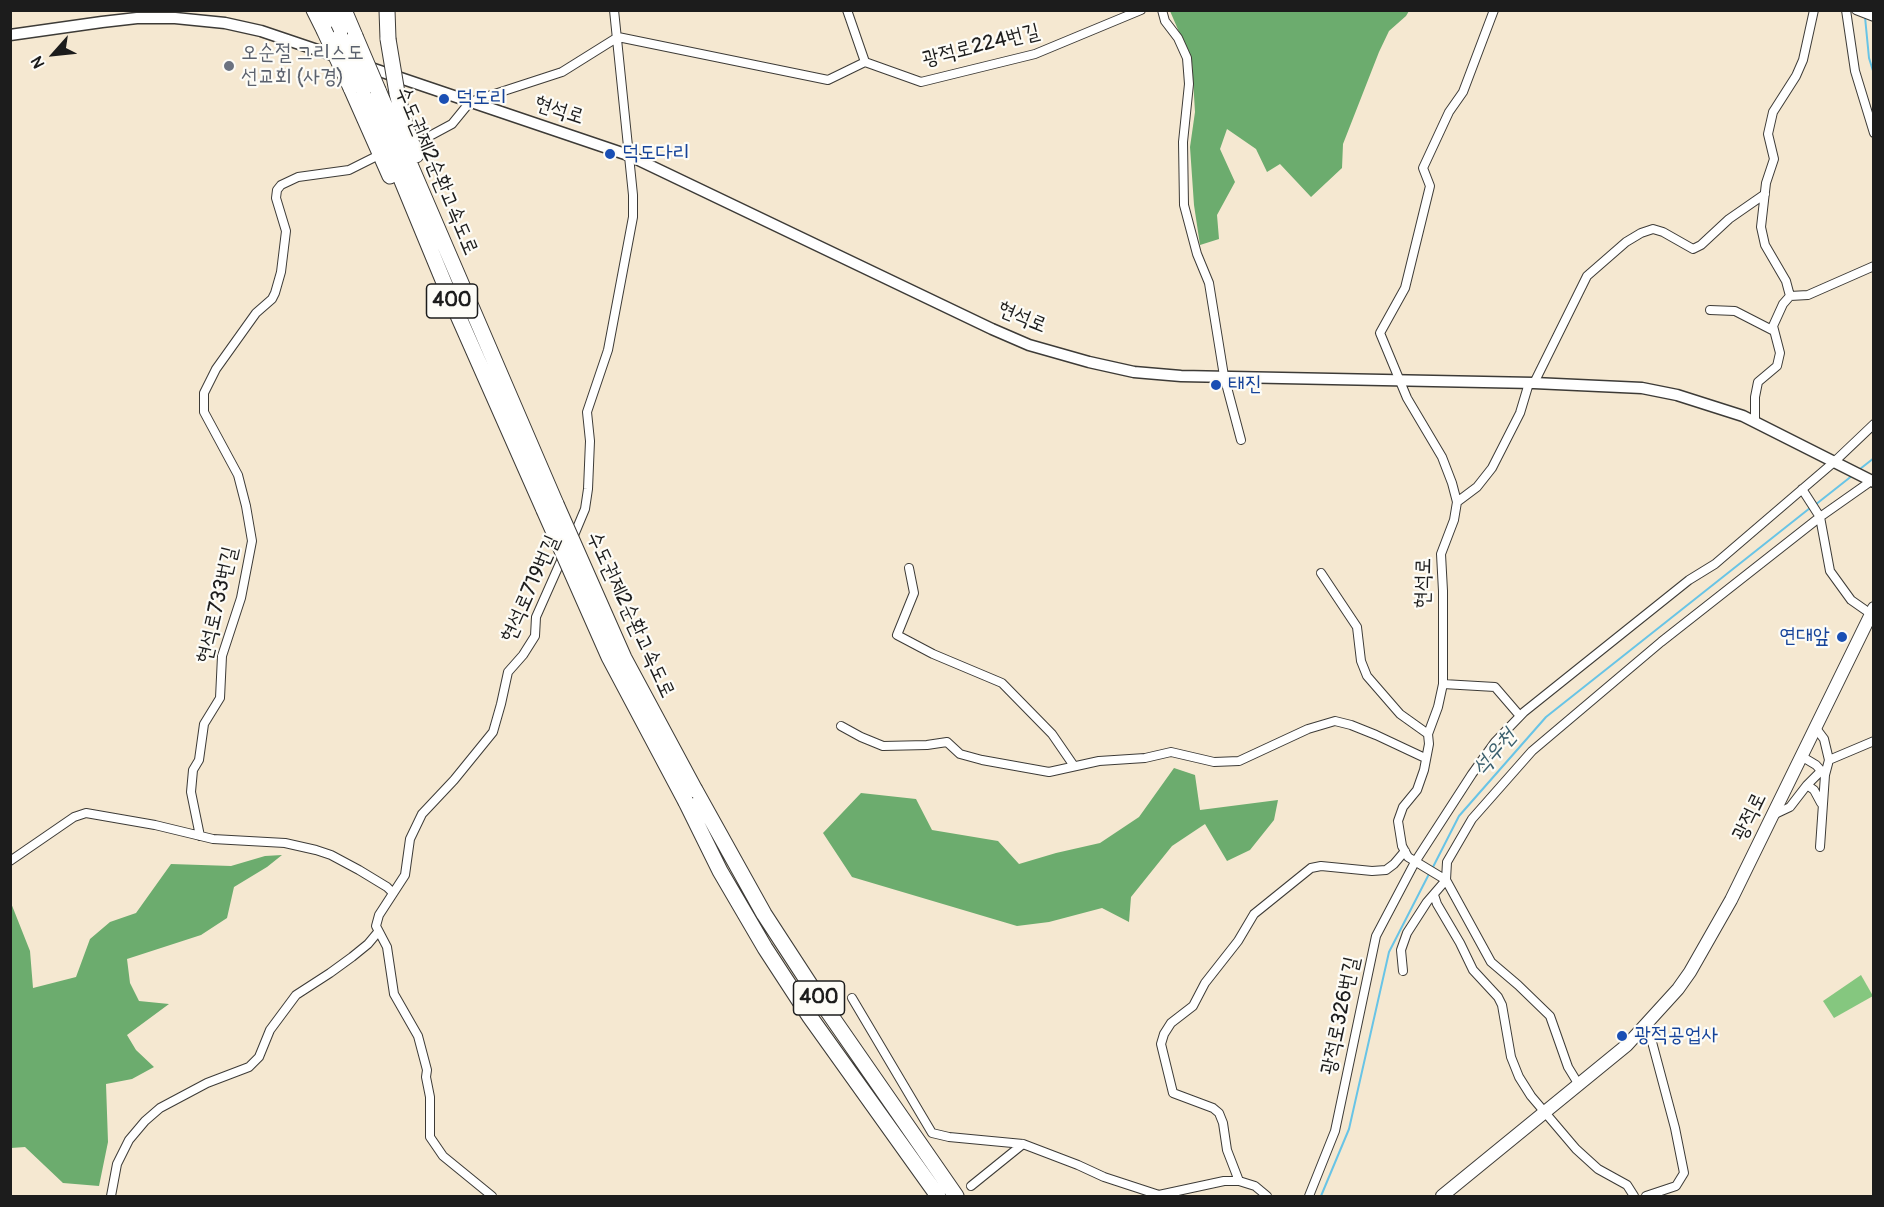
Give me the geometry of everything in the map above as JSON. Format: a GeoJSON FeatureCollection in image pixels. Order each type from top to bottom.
{"type":"FeatureCollection","features":[{"type":"Feature","properties":{"kind":"highway"},"geometry":{"type":"LineString","coordinates":[[314,10],[324,30],[364,89]]}},
{"type":"Feature","properties":{"kind":"highway","name":"수도권제2순환고속도로"},"geometry":{"type":"LineString","coordinates":[[330,10],[347,36]]}},
{"type":"Feature","properties":{"kind":"highway","name":"수도권제2순환고속도로"},"geometry":{"type":"LineString","coordinates":[[344,10],[347,36],[404,206],[690,796],[720,871],[765,948],[837,1056],[938,1197]]}},
{"type":"Feature","properties":{"kind":"highway"},"geometry":{"type":"LineString","coordinates":[[387,10],[388,39],[397,93],[409,135],[505,384]]}},
{"type":"Feature","properties":{"kind":"highway","name":"수도권제2순환고속도로"},"geometry":{"type":"LineString","coordinates":[[364,89],[505,384],[550,507]]}},
{"type":"Feature","properties":{"kind":"highway","name":"수도권제2순환고속도로"},"geometry":{"type":"LineString","coordinates":[[690,796],[826,1009],[956,1197]]}},
{"type":"Feature","properties":{"kind":"main road","name":"광적로"},"geometry":{"type":"LineString","coordinates":[[1546,1112],[1641,1030],[1678,989],[1690,972],[1731,900],[1872,611]]}},
{"type":"Feature","properties":{"kind":"main road"},"geometry":{"type":"LineString","coordinates":[[1442,1197],[1546,1112]]}},
{"type":"Feature","properties":{"kind":"street","name":"현석로719번길"},"geometry":{"type":"LineString","coordinates":[[111,1197],[117,1164],[129,1140],[145,1121],[160,1108],[207,1083],[249,1067],[259,1057],[270,1030],[296,995],[345,963],[368,944],[378,932],[376,926],[379,915],[405,875],[410,839],[422,814],[454,780],[493,732],[508,672],[523,655],[535,636],[536,617],[585,509],[590,464],[587,412],[608,350],[633,217],[633,195],[614,10]]}},
{"type":"Feature","properties":{"kind":"street"},"geometry":{"type":"LineString","coordinates":[[426,138],[452,124],[470,102],[562,72],[618,38],[828,80],[865,63],[847,10]]}},
{"type":"Feature","properties":{"kind":"street","name":"광적로224번길"},"geometry":{"type":"LineString","coordinates":[[865,63],[921,81],[1035,54],[1141,10]]}},
{"type":"Feature","properties":{"kind":"street"},"geometry":{"type":"LineString","coordinates":[[1162,10],[1165,21],[1178,38],[1187,58],[1189,84],[1183,142],[1184,205],[1197,254],[1209,282],[1224,376],[1241,440]]}},
{"type":"Feature","properties":{"kind":"street"},"geometry":{"type":"LineString","coordinates":[[1494,10],[1463,92],[1449,112],[1423,168],[1430,186],[1405,288],[1380,333],[1407,398],[1442,457],[1457,502],[1468,496],[1492,468],[1520,413],[1531,383],[1587,276],[1626,242],[1653,229],[1664,232],[1693,249],[1701,245],[1729,219],[1765,194]]}},
{"type":"Feature","properties":{"kind":"street"},"geometry":{"type":"LineString","coordinates":[[1790,296],[1785,281],[1765,245],[1761,227],[1765,194],[1774,159],[1768,134],[1773,112],[1796,76],[1803,60],[1814,10]]}},
{"type":"Feature","properties":{"kind":"street"},"geometry":{"type":"LineString","coordinates":[[1846,10],[1855,71],[1874,133]]}},
{"type":"Feature","properties":{"kind":"street"},"geometry":{"type":"LineString","coordinates":[[1856,10],[1874,17]]}},
{"type":"Feature","properties":{"kind":"street","name":"현석로"},"geometry":{"type":"LineString","coordinates":[[10,35],[137,18],[175,18],[215,22],[261,31],[641,160],[1029,345],[1089,362],[1134,372],[1531,383],[1649,390],[1715,406],[1755,421],[1873,480]]}},
{"type":"Feature","properties":{"kind":"street","name":"현석로733번길"},"geometry":{"type":"LineString","coordinates":[[200,836],[191,792],[193,770],[199,760],[204,724],[220,698],[222,656],[241,598],[252,541],[238,475],[204,412],[204,393],[216,369],[256,313],[272,299],[275,293],[281,272],[286,231],[276,198],[277,190],[281,185],[297,177],[349,170],[373,158]]}},
{"type":"Feature","properties":{"kind":"street"},"geometry":{"type":"LineString","coordinates":[[1755,421],[1755,397],[1758,382],[1777,366],[1780,353],[1773,326],[1783,304],[1790,296],[1808,295],[1874,266]]}},
{"type":"Feature","properties":{"kind":"street"},"geometry":{"type":"LineString","coordinates":[[1710,309],[1735,311],[1774,331]]}},
{"type":"Feature","properties":{"kind":"street","name":"광적로326번길"},"geometry":{"type":"LineString","coordinates":[[1309,1197],[1335,1131],[1376,936],[1415,862],[1495,742],[1520,716],[1689,580],[1715,564],[1802,489],[1836,463],[1874,424]]}},
{"type":"Feature","properties":{"kind":"street"},"geometry":{"type":"LineString","coordinates":[[1403,971],[1401,950],[1407,933],[1418,914],[1434,895],[1443,878],[1447,862],[1472,819],[1532,750],[1661,642],[1820,517],[1873,480]]}},
{"type":"Feature","properties":{"kind":"street"},"geometry":{"type":"LineString","coordinates":[[1802,489],[1820,517],[1830,571],[1851,600],[1872,611]]}},
{"type":"Feature","properties":{"kind":"street","name":"현석로"},"geometry":{"type":"LineString","coordinates":[[1428,734],[1438,707],[1443,684],[1441,554],[1454,520],[1457,502]]}},
{"type":"Feature","properties":{"kind":"street"},"geometry":{"type":"LineString","coordinates":[[909,568],[914,593],[897,635],[933,654],[1002,683],[1052,734],[1074,766]]}},
{"type":"Feature","properties":{"kind":"street"},"geometry":{"type":"LineString","coordinates":[[1320,573],[1357,627],[1362,662],[1367,676],[1400,714],[1428,734],[1429,744],[1424,770],[1417,790],[1403,807],[1398,821],[1402,846],[1415,862],[1443,878],[1491,962],[1550,1016],[1577,1087]]}},
{"type":"Feature","properties":{"kind":"street"},"geometry":{"type":"LineString","coordinates":[[1443,684],[1495,687],[1520,716]]}},
{"type":"Feature","properties":{"kind":"street"},"geometry":{"type":"LineString","coordinates":[[841,726],[883,746],[947,742],[960,754],[1049,772],[1099,761],[1146,758],[1172,752],[1214,762],[1239,762],[1308,729],[1335,721],[1376,735],[1425,758]]}},
{"type":"Feature","properties":{"kind":"street"},"geometry":{"type":"LineString","coordinates":[[1815,727],[1824,739],[1829,760],[1823,773],[1820,847]]}},
{"type":"Feature","properties":{"kind":"street"},"geometry":{"type":"LineString","coordinates":[[1829,760],[1874,741]]}},
{"type":"Feature","properties":{"kind":"street"},"geometry":{"type":"LineString","coordinates":[[1801,756],[1816,765],[1823,773]]}},
{"type":"Feature","properties":{"kind":"street"},"geometry":{"type":"LineString","coordinates":[[1771,816],[1790,807],[1807,785],[1823,773]]}},
{"type":"Feature","properties":{"kind":"street"},"geometry":{"type":"LineString","coordinates":[[1807,785],[1814,790],[1822,804]]}},
{"type":"Feature","properties":{"kind":"street"},"geometry":{"type":"LineString","coordinates":[[10,861],[74,817],[86,813],[154,825],[213,839],[285,843],[316,850],[359,870],[387,886],[393,893]]}},
{"type":"Feature","properties":{"kind":"street"},"geometry":{"type":"LineString","coordinates":[[1239,1181],[1227,1150],[1219,1113],[1214,1108],[1173,1093],[1161,1044],[1171,1023],[1193,1006],[1205,983],[1238,941],[1254,914],[1311,868],[1321,866],[1372,871],[1386,870],[1405,851]]}},
{"type":"Feature","properties":{"kind":"street"},"geometry":{"type":"LineString","coordinates":[[1434,895],[1461,943],[1473,970],[1502,1005],[1511,1057],[1519,1077],[1590,1162],[1627,1185],[1634,1197]]}},
{"type":"Feature","properties":{"kind":"street"},"geometry":{"type":"LineString","coordinates":[[378,932],[387,947],[394,994],[418,1036],[427,1070],[430,1137],[443,1156],[492,1197]]}},
{"type":"Feature","properties":{"kind":"street"},"geometry":{"type":"LineString","coordinates":[[852,998],[932,1133],[949,1137],[1023,1144],[1112,1180],[1159,1195],[1224,1181],[1239,1181],[1255,1186],[1267,1197]]}},
{"type":"Feature","properties":{"kind":"street"},"geometry":{"type":"LineString","coordinates":[[1641,1030],[1652,1042],[1675,1128],[1684,1173],[1676,1186],[1646,1197]]}},
{"type":"Feature","properties":{"kind":"street"},"geometry":{"type":"LineString","coordinates":[[971,1186],[1023,1144]]}},
{"type":"Feature","properties":{"kind":"green space"},"geometry":{"type":"Polygon","coordinates":[[[1170,11],[1409,11],[1389,31],[1379,52],[1343,144],[1342,168],[1311,197],[1280,164],[1267,172],[1256,149],[1227,129],[1220,149],[1235,182],[1217,215],[1219,239],[1200,245],[1194,205],[1190,147],[1195,112],[1192,62],[1170,11]]]}},
{"type":"Feature","properties":{"kind":"green space"},"geometry":{"type":"Polygon","coordinates":[[[1174,768],[1195,775],[1200,810],[1278,800],[1274,820],[1250,850],[1227,861],[1205,824],[1172,846],[1131,897],[1129,922],[1102,908],[1049,922],[1017,926],[852,877],[823,833],[861,793],[916,799],[932,830],[998,841],[1019,864],[1100,843],[1139,817],[1174,768]]]}},
{"type":"Feature","properties":{"kind":"green space"},"geometry":{"type":"Polygon","coordinates":[[[282,855],[234,887],[227,918],[201,935],[127,959],[130,983],[139,1001],[169,1004],[127,1035],[136,1050],[154,1067],[132,1079],[106,1084],[108,1142],[99,1186],[63,1183],[25,1147],[11,1148],[11,903],[30,951],[33,988],[76,977],[90,939],[110,922],[136,913],[171,864],[231,866],[265,856],[282,855]]]}},
{"type":"Feature","properties":{"kind":"green space"},"geometry":{"type":"Polygon","coordinates":[[[1861,975],[1873,996],[1834,1018],[1823,1001],[1861,975]]]}},
{"type":"Feature","properties":{"kind":"waterway","name":"석우천"},"geometry":{"type":"LineString","coordinates":[[1865,17],[1869,58],[1874,74]]}},
{"type":"Feature","properties":{"kind":"waterway","name":"석우천"},"geometry":{"type":"LineString","coordinates":[[1860,469],[1874,458]]}},
{"type":"Feature","properties":{"kind":"waterway","name":"석우천"},"geometry":{"type":"LineString","coordinates":[[1815,505],[1853,475]]}},
{"type":"Feature","properties":{"kind":"waterway","name":"석우천"},"geometry":{"type":"LineString","coordinates":[[1432,869],[1459,816],[1546,717],[1810,508]]}},
{"type":"Feature","properties":{"kind":"waterway","name":"석우천"},"geometry":{"type":"LineString","coordinates":[[1321,1196],[1349,1129],[1389,952],[1429,874]]}},
{"type":"Feature","properties":{"kind":"place","name":"오순절 그리스도 선교회 (사경)"},"geometry":{"type":"Point","coordinates":[229,66]}},
{"type":"Feature","properties":{"kind":"place","name":"덕도리"},"geometry":{"type":"Point","coordinates":[444,99]}},
{"type":"Feature","properties":{"kind":"place","name":"덕도다리"},"geometry":{"type":"Point","coordinates":[610,154]}},
{"type":"Feature","properties":{"kind":"place","name":"태진"},"geometry":{"type":"Point","coordinates":[1216,385]}},
{"type":"Feature","properties":{"kind":"place","name":"연대앞"},"geometry":{"type":"Point","coordinates":[1842,637]}},
{"type":"Feature","properties":{"kind":"place","name":"광적공업사"},"geometry":{"type":"Point","coordinates":[1622,1036]}}]}
